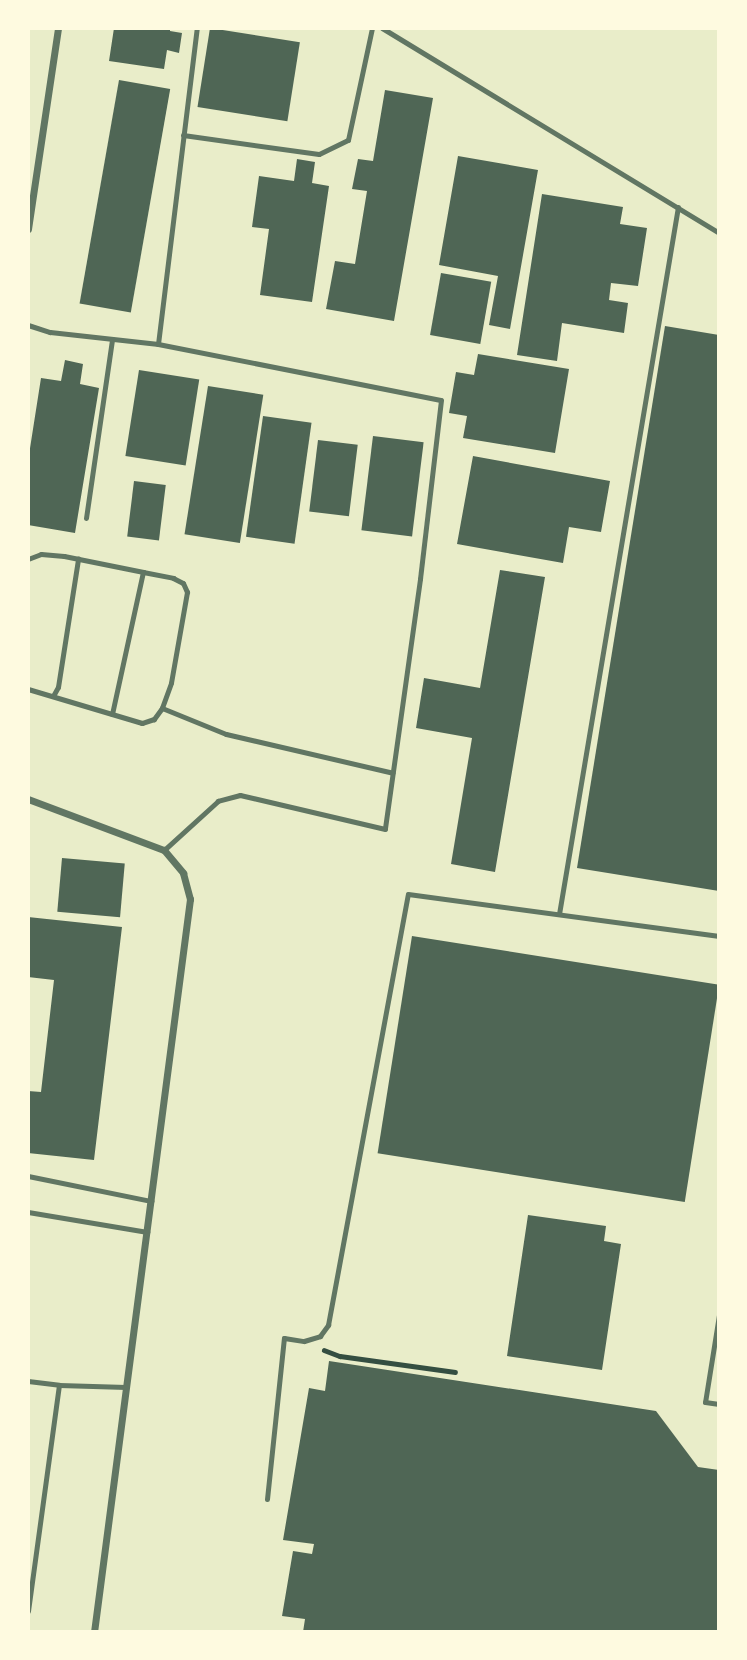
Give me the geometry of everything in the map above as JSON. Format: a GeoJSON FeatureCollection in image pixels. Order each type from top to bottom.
{"type":"FeatureCollection","features":[{"type":"Feature","properties":{"kind":"street"},"geometry":{"type":"LineString","coordinates":[[28,229],[58,28]]}},
{"type":"Feature","properties":{"kind":"street"},"geometry":{"type":"LineString","coordinates":[[28,799],[164,850],[183,873],[190,899],[94,1632]]}},
{"type":"Feature","properties":{"kind":"lane"},"geometry":{"type":"LineString","coordinates":[[158,344],[197,28]]}},
{"type":"Feature","properties":{"kind":"lane"},"geometry":{"type":"LineString","coordinates":[[183,135],[319,154],[348,140],[372,28]]}},
{"type":"Feature","properties":{"kind":"lane"},"geometry":{"type":"LineString","coordinates":[[382,28],[719,233]]}},
{"type":"Feature","properties":{"kind":"lane"},"geometry":{"type":"LineString","coordinates":[[559,914],[678,207]]}},
{"type":"Feature","properties":{"kind":"lane"},"geometry":{"type":"LineString","coordinates":[[28,325],[50,332],[158,344],[441,400],[385,830],[240,795],[218,801],[164,850]]}},
{"type":"Feature","properties":{"kind":"lane"},"geometry":{"type":"LineString","coordinates":[[86,518],[112,339]]}},
{"type":"Feature","properties":{"kind":"lane"},"geometry":{"type":"LineString","coordinates":[[28,559],[41,554],[173,578],[183,583],[187,592],[171,683],[162,708],[154,719],[142,723],[28,688]]}},
{"type":"Feature","properties":{"kind":"lane"},"geometry":{"type":"LineString","coordinates":[[53,696],[58,687],[78,559]]}},
{"type":"Feature","properties":{"kind":"lane"},"geometry":{"type":"LineString","coordinates":[[112,714],[143,572]]}},
{"type":"Feature","properties":{"kind":"lane"},"geometry":{"type":"LineString","coordinates":[[162,708],[226,734],[393,774]]}},
{"type":"Feature","properties":{"kind":"lane"},"geometry":{"type":"LineString","coordinates":[[267,1499],[284,1338],[303,1341],[320,1336],[328,1325],[408,894],[719,936]]}},
{"type":"Feature","properties":{"kind":"lane"},"geometry":{"type":"LineString","coordinates":[[28,1176],[151,1201]]}},
{"type":"Feature","properties":{"kind":"lane"},"geometry":{"type":"LineString","coordinates":[[28,1212],[147,1232]]}},
{"type":"Feature","properties":{"kind":"lane"},"geometry":{"type":"LineString","coordinates":[[719,1315],[705,1402],[719,1404]]}},
{"type":"Feature","properties":{"kind":"lane"},"geometry":{"type":"LineString","coordinates":[[28,1381],[59,1385],[127,1387]]}},
{"type":"Feature","properties":{"kind":"lane"},"geometry":{"type":"LineString","coordinates":[[28,1611],[59,1385]]}},
{"type":"Feature","properties":{"kind":"path"},"geometry":{"type":"LineString","coordinates":[[320,1336],[324,1352],[455,1372]]}},
{"type":"Feature","properties":{"kind":"building"},"geometry":{"type":"Polygon","coordinates":[[[114,28],[170,28],[170,31],[182,33],[179,53],[167,50],[164,69],[109,61],[114,28]]]}},
{"type":"Feature","properties":{"kind":"building"},"geometry":{"type":"Polygon","coordinates":[[[210,28],[300,42],[287,121],[197,107],[210,28]]]}},
{"type":"Feature","properties":{"kind":"building"},"geometry":{"type":"Polygon","coordinates":[[[119,80],[170,89],[131,313],[80,304],[119,80]]]}},
{"type":"Feature","properties":{"kind":"building"},"geometry":{"type":"Polygon","coordinates":[[[385,90],[433,98],[394,321],[326,309],[335,261],[355,264],[367,191],[352,189],[358,159],[373,161],[385,90]]]}},
{"type":"Feature","properties":{"kind":"building"},"geometry":{"type":"Polygon","coordinates":[[[458,156],[538,170],[510,329],[489,325],[498,276],[439,265],[458,156]]]}},
{"type":"Feature","properties":{"kind":"building"},"geometry":{"type":"Polygon","coordinates":[[[297,159],[315,162],[312,183],[329,186],[312,302],[260,295],[269,229],[252,227],[259,176],[294,181],[297,159]]]}},
{"type":"Feature","properties":{"kind":"building"},"geometry":{"type":"Polygon","coordinates":[[[542,194],[623,207],[620,224],[647,228],[638,286],[611,283],[609,300],[628,303],[624,333],[562,323],[557,361],[517,355],[542,194]]]}},
{"type":"Feature","properties":{"kind":"building"},"geometry":{"type":"Polygon","coordinates":[[[441,273],[491,282],[480,344],[430,335],[441,273]]]}},
{"type":"Feature","properties":{"kind":"building"},"geometry":{"type":"Polygon","coordinates":[[[665,326],[719,335],[719,891],[577,868],[665,326]]]}},
{"type":"Feature","properties":{"kind":"building"},"geometry":{"type":"Polygon","coordinates":[[[478,354],[569,369],[555,453],[463,438],[467,416],[449,413],[456,372],[474,375],[478,354]]]}},
{"type":"Feature","properties":{"kind":"building"},"geometry":{"type":"Polygon","coordinates":[[[65,360],[83,364],[80,384],[99,388],[75,533],[28,525],[28,461],[41,378],[61,381],[65,360]]]}},
{"type":"Feature","properties":{"kind":"building"},"geometry":{"type":"Polygon","coordinates":[[[139,370],[199,380],[186,465],[125,456],[139,370]]]}},
{"type":"Feature","properties":{"kind":"building"},"geometry":{"type":"Polygon","coordinates":[[[208,386],[263,395],[240,543],[185,534],[208,386]]]}},
{"type":"Feature","properties":{"kind":"building"},"geometry":{"type":"Polygon","coordinates":[[[263,416],[312,423],[295,544],[246,537],[263,416]]]}},
{"type":"Feature","properties":{"kind":"building"},"geometry":{"type":"Polygon","coordinates":[[[373,436],[424,442],[412,537],[361,530],[373,436]]]}},
{"type":"Feature","properties":{"kind":"building"},"geometry":{"type":"Polygon","coordinates":[[[318,440],[358,445],[349,516],[309,511],[318,440]]]}},
{"type":"Feature","properties":{"kind":"building"},"geometry":{"type":"Polygon","coordinates":[[[473,456],[610,481],[601,532],[569,527],[563,563],[457,544],[473,456]]]}},
{"type":"Feature","properties":{"kind":"building"},"geometry":{"type":"Polygon","coordinates":[[[134,481],[166,485],[159,540],[127,537],[134,481]]]}},
{"type":"Feature","properties":{"kind":"building"},"geometry":{"type":"Polygon","coordinates":[[[500,570],[545,577],[495,872],[451,864],[472,738],[416,728],[424,678],[480,688],[500,570]]]}},
{"type":"Feature","properties":{"kind":"building"},"geometry":{"type":"Polygon","coordinates":[[[62,858],[125,863],[120,917],[57,912],[62,858]]]}},
{"type":"Feature","properties":{"kind":"building"},"geometry":{"type":"Polygon","coordinates":[[[28,917],[122,927],[94,1160],[28,1153],[28,1091],[41,1092],[54,980],[28,977],[28,917]]]}},
{"type":"Feature","properties":{"kind":"building"},"geometry":{"type":"Polygon","coordinates":[[[412,936],[719,985],[685,1202],[378,1153],[412,936]]]}},
{"type":"Feature","properties":{"kind":"building"},"geometry":{"type":"Polygon","coordinates":[[[528,1215],[606,1226],[604,1241],[621,1244],[602,1370],[507,1356],[528,1215]]]}},
{"type":"Feature","properties":{"kind":"building"},"geometry":{"type":"Polygon","coordinates":[[[329,1361],[656,1411],[698,1467],[719,1470],[719,1632],[303,1632],[305,1619],[282,1616],[293,1551],[312,1554],[314,1544],[283,1540],[309,1388],[325,1391],[329,1361]]]}}]}
